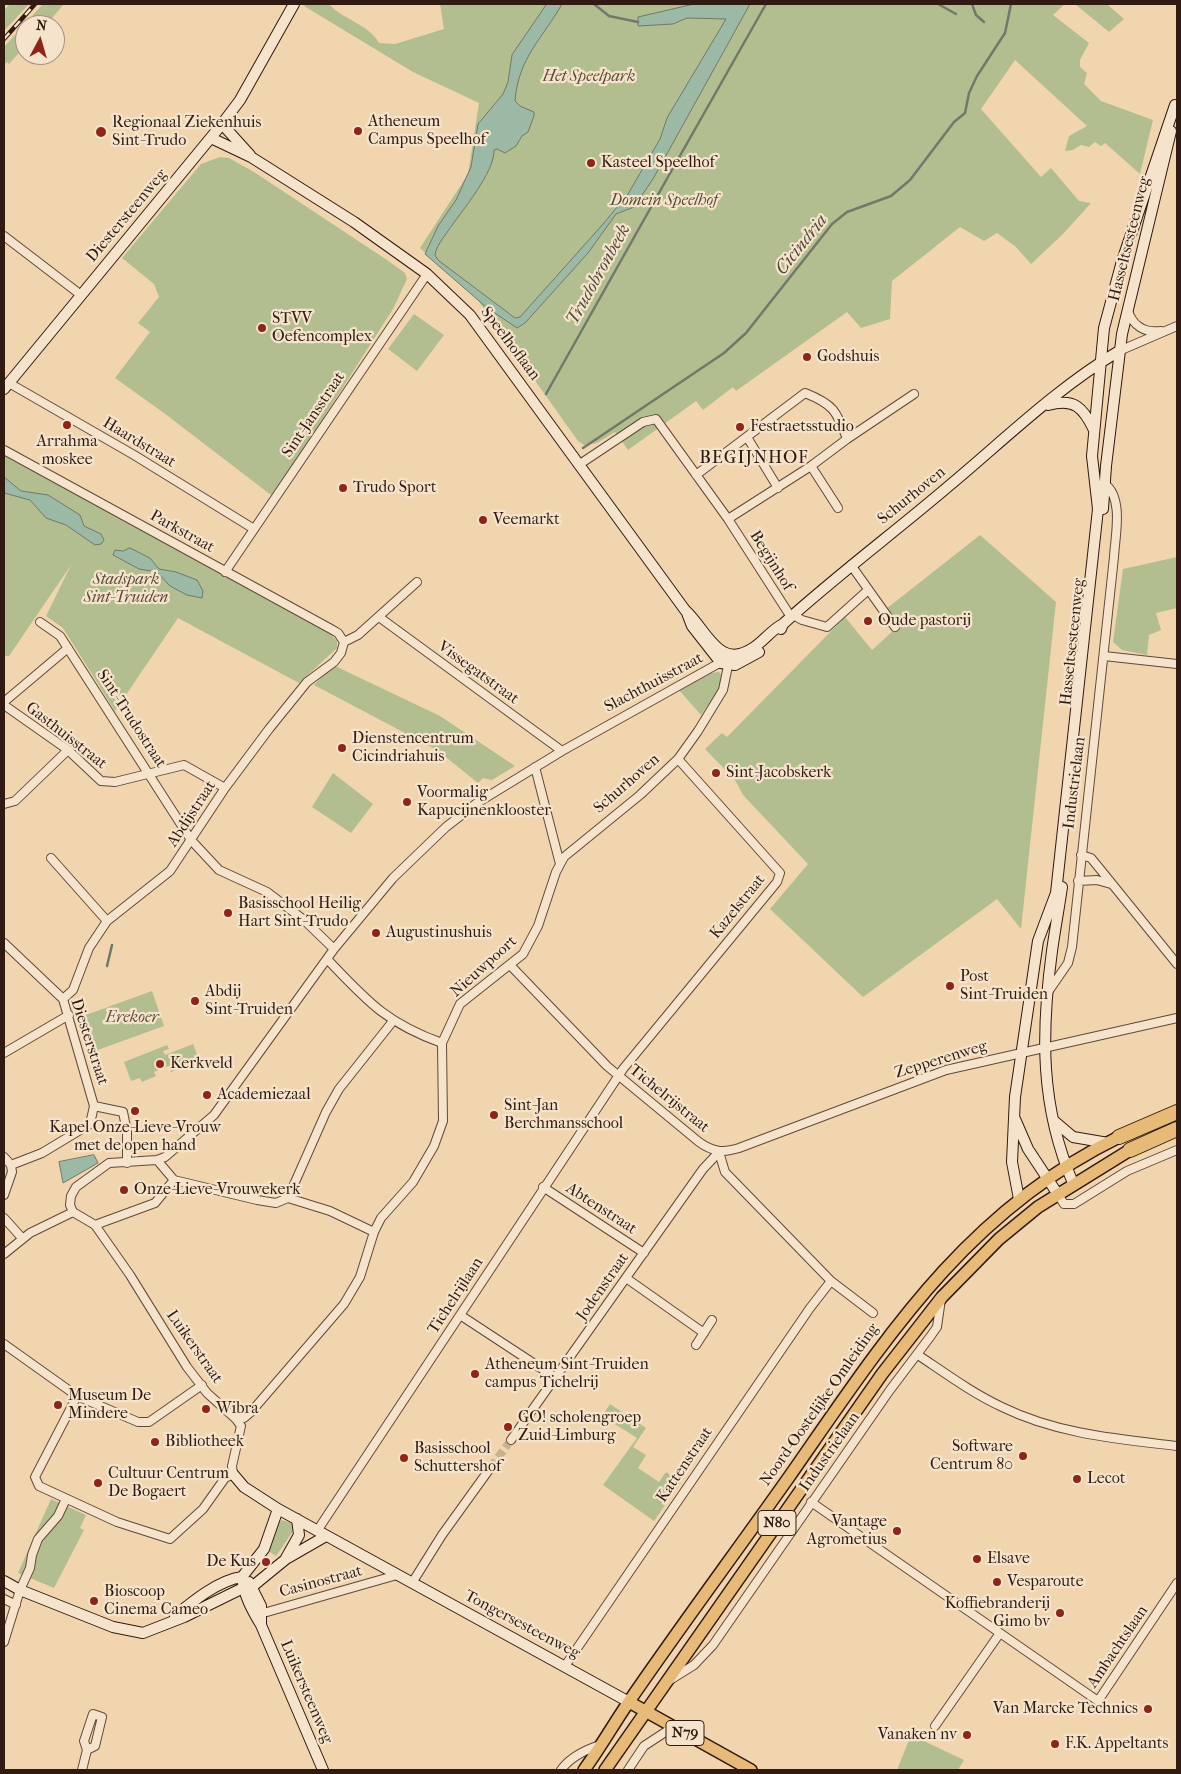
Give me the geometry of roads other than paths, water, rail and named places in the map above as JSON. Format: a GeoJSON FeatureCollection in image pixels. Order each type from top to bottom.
{"type":"FeatureCollection","features":[{"type":"Feature","properties":{"kind":"highway","name":"N80"},"geometry":{"type":"LineString","coordinates":[[1113,1140],[1177,1112]]}},
{"type":"Feature","properties":{"kind":"highway","name":"N80"},"geometry":{"type":"LineString","coordinates":[[1130,1150],[1177,1129]]}},
{"type":"Feature","properties":{"kind":"main road","name":"Diestersteenweg"},"geometry":{"type":"LineString","coordinates":[[6,386],[222,124],[240,100],[294,4]]}},
{"type":"Feature","properties":{"kind":"main road","name":"Hasseltsesteenweg"},"geometry":{"type":"LineString","coordinates":[[1073,1183],[1052,1119],[1045,1076],[1044,1047],[1048,992],[1052,950],[1058,923],[1119,351],[1159,186],[1176,101]]}},
{"type":"Feature","properties":{"kind":"main road","name":"Hasseltsesteenweg"},"geometry":{"type":"LineString","coordinates":[[1019,1199],[1012,1162],[1021,1052],[1038,941],[1056,893],[1098,509],[1092,456],[1104,328],[1119,270],[1176,101]]}},
{"type":"Feature","properties":{"kind":"main road","name":"Speelhoflaan"},"geometry":{"type":"LineString","coordinates":[[222,124],[251,157]]}},
{"type":"Feature","properties":{"kind":"main road","name":"Speelhoflaan"},"geometry":{"type":"LineString","coordinates":[[211,138],[224,146],[251,157],[354,222],[428,274],[470,315],[685,610],[698,622],[726,661]]}},
{"type":"Feature","properties":{"kind":"main road","name":"Schurhoven"},"geometry":{"type":"LineString","coordinates":[[789,618],[850,565],[916,514],[1080,376],[1119,351]]}},
{"type":"Feature","properties":{"kind":"main road"},"geometry":{"type":"LineString","coordinates":[[1044,406],[1064,402],[1075,405],[1086,414],[1094,431]]}},
{"type":"Feature","properties":{"kind":"main road","name":"Slachthuisstraat"},"geometry":{"type":"LineString","coordinates":[[726,661],[753,648],[789,618]]}},
{"type":"Feature","properties":{"kind":"main road","name":"Hasseltsesteenweg"},"geometry":{"type":"LineString","coordinates":[[1015,1118],[1023,1142],[1057,1193]]}},
{"type":"Feature","properties":{"kind":"main road"},"geometry":{"type":"LineString","coordinates":[[1052,1119],[1073,1137],[1088,1142],[1113,1140]]}},
{"type":"Feature","properties":{"kind":"main road","name":"Noord-Oostelijke Omleiding"},"geometry":{"type":"LineString","coordinates":[[584,1770],[602,1745],[628,1702],[928,1285],[965,1247],[1019,1199],[1066,1166],[1113,1140]]}},
{"type":"Feature","properties":{"kind":"main road","name":"Noord-Oostelijke Omleiding"},"geometry":{"type":"LineString","coordinates":[[605,1770],[882,1374],[942,1297],[999,1239],[1057,1193],[1130,1150]]}},
{"type":"Feature","properties":{"kind":"main road"},"geometry":{"type":"LineString","coordinates":[[233,1474],[244,1486],[278,1509],[264,1549],[246,1584]]}},
{"type":"Feature","properties":{"kind":"main road","name":"Tongersesteenweg"},"geometry":{"type":"LineString","coordinates":[[278,1509],[752,1770]]}},
{"type":"Feature","properties":{"kind":"main road"},"geometry":{"type":"LineString","coordinates":[[286,1559],[298,1535],[297,1519]]}},
{"type":"Feature","properties":{"kind":"main road"},"geometry":{"type":"LineString","coordinates":[[4,1581],[20,1590],[128,1632],[143,1633],[165,1624],[231,1579],[246,1584],[271,1572],[322,1533]]}},
{"type":"Feature","properties":{"kind":"main road"},"geometry":{"type":"LineString","coordinates":[[258,1609],[271,1572]]}},
{"type":"Feature","properties":{"kind":"main road","name":"Luikersteenweg"},"geometry":{"type":"LineString","coordinates":[[246,1584],[258,1609],[262,1626],[323,1770]]}},
{"type":"Feature","properties":{"kind":"street"},"geometry":{"type":"LineString","coordinates":[[4,236],[81,295]]}},
{"type":"Feature","properties":{"kind":"street","name":"Sint-Jansstraat"},"geometry":{"type":"LineString","coordinates":[[225,572],[428,274]]}},
{"type":"Feature","properties":{"kind":"street"},"geometry":{"type":"LineString","coordinates":[[1128,311],[1136,325],[1142,328],[1154,332],[1174,327]]}},
{"type":"Feature","properties":{"kind":"street"},"geometry":{"type":"LineString","coordinates":[[1119,351],[1174,327]]}},
{"type":"Feature","properties":{"kind":"street","name":"Haardstraat"},"geometry":{"type":"LineString","coordinates":[[6,386],[134,455],[254,529]]}},
{"type":"Feature","properties":{"kind":"street"},"geometry":{"type":"LineString","coordinates":[[696,475],[805,393],[824,400],[833,408],[847,439]]}},
{"type":"Feature","properties":{"kind":"street"},"geometry":{"type":"LineString","coordinates":[[728,519],[811,466],[847,439],[914,394]]}},
{"type":"Feature","properties":{"kind":"street","name":"Begijnhof"},"geometry":{"type":"LineString","coordinates":[[580,464],[652,418],[656,419],[728,519],[789,618]]}},
{"type":"Feature","properties":{"kind":"street"},"geometry":{"type":"LineString","coordinates":[[747,437],[778,488]]}},
{"type":"Feature","properties":{"kind":"street","name":"Parkstraat"},"geometry":{"type":"LineString","coordinates":[[4,450],[331,629],[338,633],[344,642]]}},
{"type":"Feature","properties":{"kind":"street"},"geometry":{"type":"LineString","coordinates":[[811,466],[838,508]]}},
{"type":"Feature","properties":{"kind":"street","name":"Industrielaan"},"geometry":{"type":"LineString","coordinates":[[1048,992],[1068,963],[1072,947],[1114,558],[1116,510],[1114,495],[1105,484]]}},
{"type":"Feature","properties":{"kind":"street"},"geometry":{"type":"LineString","coordinates":[[850,565],[867,591],[895,627]]}},
{"type":"Feature","properties":{"kind":"street"},"geometry":{"type":"LineString","coordinates":[[344,642],[358,636],[417,582]]}},
{"type":"Feature","properties":{"kind":"street"},"geometry":{"type":"LineString","coordinates":[[789,618],[827,627],[867,591]]}},
{"type":"Feature","properties":{"kind":"street","name":"Vissegatstraat"},"geometry":{"type":"LineString","coordinates":[[379,617],[562,751]]}},
{"type":"Feature","properties":{"kind":"street","name":"Sint-Trudostraat"},"geometry":{"type":"LineString","coordinates":[[40,622],[60,636],[191,840],[219,870],[267,892],[304,920],[334,949]]}},
{"type":"Feature","properties":{"kind":"street","name":"Abdijstraat"},"geometry":{"type":"LineString","coordinates":[[63,999],[73,990],[89,948],[107,921],[170,871],[225,788],[287,704],[307,682],[334,662],[341,653],[344,642]]}},
{"type":"Feature","properties":{"kind":"street"},"geometry":{"type":"LineString","coordinates":[[4,704],[68,648]]}},
{"type":"Feature","properties":{"kind":"street"},"geometry":{"type":"LineString","coordinates":[[1104,656],[1177,664]]}},
{"type":"Feature","properties":{"kind":"street","name":"Slachthuisstraat"},"geometry":{"type":"LineString","coordinates":[[157,1160],[165,1157],[214,1115],[334,949],[393,878],[417,853],[478,803],[535,767],[726,661]]}},
{"type":"Feature","properties":{"kind":"street","name":"Schurhoven"},"geometry":{"type":"LineString","coordinates":[[560,864],[564,857],[640,795],[678,759],[698,731],[722,690],[726,661]]}},
{"type":"Feature","properties":{"kind":"street","name":"Gasthuisstraat"},"geometry":{"type":"LineString","coordinates":[[4,704],[68,750],[101,781],[115,782],[184,766],[225,788]]}},
{"type":"Feature","properties":{"kind":"street"},"geometry":{"type":"LineString","coordinates":[[4,804],[15,801],[68,750]]}},
{"type":"Feature","properties":{"kind":"street","name":"Kazelstraat"},"geometry":{"type":"LineString","coordinates":[[618,1076],[771,890],[780,873],[678,759]]}},
{"type":"Feature","properties":{"kind":"street"},"geometry":{"type":"LineString","coordinates":[[535,767],[560,864]]}},
{"type":"Feature","properties":{"kind":"street"},"geometry":{"type":"LineString","coordinates":[[1081,855],[1091,858],[1177,964]]}},
{"type":"Feature","properties":{"kind":"street"},"geometry":{"type":"LineString","coordinates":[[51,858],[107,921]]}},
{"type":"Feature","properties":{"kind":"street","name":"Nieuwpoort"},"geometry":{"type":"LineString","coordinates":[[442,1044],[460,1004],[471,993],[523,954],[532,940],[560,864]]}},
{"type":"Feature","properties":{"kind":"street"},"geometry":{"type":"LineString","coordinates":[[1078,880],[1097,880],[1111,884]]}},
{"type":"Feature","properties":{"kind":"street","name":"Diesterstraat"},"geometry":{"type":"LineString","coordinates":[[4,943],[63,999],[94,1109]]}},
{"type":"Feature","properties":{"kind":"street"},"geometry":{"type":"LineString","coordinates":[[77,1396],[35,1477],[39,1486],[117,1522],[170,1539],[203,1509],[225,1478],[233,1474],[233,1462],[241,1430],[236,1419],[244,1418],[251,1412],[344,1304],[360,1277],[374,1232],[381,1218],[413,1182],[440,1130],[444,1112],[442,1044],[416,1034],[393,1021],[363,998],[327,959]]}},
{"type":"Feature","properties":{"kind":"street","name":"Tichelrijstraat"},"geometry":{"type":"LineString","coordinates":[[510,965],[618,1076],[708,1149],[719,1152],[726,1172],[831,1281],[873,1313]]}},
{"type":"Feature","properties":{"kind":"street"},"geometry":{"type":"LineString","coordinates":[[4,1053],[68,1016]]}},
{"type":"Feature","properties":{"kind":"street","name":"Zepperenweg"},"geometry":{"type":"LineString","coordinates":[[719,1152],[739,1148],[919,1079],[1021,1052],[1177,1018]]}},
{"type":"Feature","properties":{"kind":"street"},"geometry":{"type":"LineString","coordinates":[[288,1198],[326,1112],[339,1089],[393,1021]]}},
{"type":"Feature","properties":{"kind":"street","name":"Tichelrijlaan"},"geometry":{"type":"LineString","coordinates":[[322,1533],[460,1315],[618,1076]]}},
{"type":"Feature","properties":{"kind":"street"},"geometry":{"type":"LineString","coordinates":[[11,1165],[42,1153],[90,1124],[94,1109],[123,1112],[127,1132],[127,1163]]}},
{"type":"Feature","properties":{"kind":"street"},"geometry":{"type":"LineString","coordinates":[[1057,1193],[1064,1204],[1074,1204],[1127,1171],[1177,1150]]}},
{"type":"Feature","properties":{"kind":"street","name":"Jodenstraat"},"geometry":{"type":"LineString","coordinates":[[511,1440],[703,1169],[719,1152]]}},
{"type":"Feature","properties":{"kind":"street"},"geometry":{"type":"LineString","coordinates":[[4,1157],[11,1165],[12,1172],[4,1196]]}},
{"type":"Feature","properties":{"kind":"street"},"geometry":{"type":"LineString","coordinates":[[4,1254],[22,1238],[73,1212],[70,1205],[71,1196],[76,1187],[112,1164],[157,1160],[174,1180],[238,1196],[276,1203],[288,1198],[330,1211],[374,1232]]}},
{"type":"Feature","properties":{"kind":"street"},"geometry":{"type":"LineString","coordinates":[[94,1225],[155,1203],[174,1180]]}},
{"type":"Feature","properties":{"kind":"street","name":"Abtenstraat"},"geometry":{"type":"LineString","coordinates":[[543,1187],[644,1253]]}},
{"type":"Feature","properties":{"kind":"street","name":"Luikerstraat"},"geometry":{"type":"LineString","coordinates":[[73,1212],[84,1217],[94,1225],[130,1275],[187,1367],[207,1393],[236,1419]]}},
{"type":"Feature","properties":{"kind":"street"},"geometry":{"type":"LineString","coordinates":[[5,1223],[22,1238]]}},
{"type":"Feature","properties":{"kind":"street"},"geometry":{"type":"LineString","coordinates":[[626,1278],[704,1333]]}},
{"type":"Feature","properties":{"kind":"street","name":"Kattenstraat"},"geometry":{"type":"LineString","coordinates":[[564,1666],[804,1316],[831,1281]]}},
{"type":"Feature","properties":{"kind":"street","name":"Industrielaan"},"geometry":{"type":"LineString","coordinates":[[667,1682],[694,1665],[713,1644],[890,1390],[918,1355],[937,1327],[942,1297]]}},
{"type":"Feature","properties":{"kind":"street"},"geometry":{"type":"LineString","coordinates":[[460,1315],[556,1378]]}},
{"type":"Feature","properties":{"kind":"street"},"geometry":{"type":"LineString","coordinates":[[696,1345],[712,1320]]}},
{"type":"Feature","properties":{"kind":"street"},"geometry":{"type":"LineString","coordinates":[[4,1344],[77,1396],[138,1422],[149,1422],[202,1385]]}},
{"type":"Feature","properties":{"kind":"street"},"geometry":{"type":"LineString","coordinates":[[918,1355],[986,1399],[1035,1420],[1079,1433],[1177,1446]]}},
{"type":"Feature","properties":{"kind":"street"},"geometry":{"type":"LineString","coordinates":[[412,1583],[442,1535],[491,1467]]}},
{"type":"Feature","properties":{"kind":"street"},"geometry":{"type":"LineString","coordinates":[[4,1642],[38,1539],[58,1516],[66,1499]]}},
{"type":"Feature","properties":{"kind":"street","name":"Ambachtslaan"},"geometry":{"type":"LineString","coordinates":[[811,1502],[1098,1701],[1177,1583]]}},
{"type":"Feature","properties":{"kind":"street","name":"Casinostraat"},"geometry":{"type":"LineString","coordinates":[[258,1609],[397,1575]]}},
{"type":"Feature","properties":{"kind":"street"},"geometry":{"type":"LineString","coordinates":[[4,1599],[16,1605]]}},
{"type":"Feature","properties":{"kind":"street"},"geometry":{"type":"LineString","coordinates":[[935,1726],[1000,1633]]}},
{"type":"Feature","properties":{"kind":"street"},"geometry":{"type":"LineString","coordinates":[[628,1770],[644,1746],[673,1727]]}},
{"type":"Feature","properties":{"kind":"street"},"geometry":{"type":"LineString","coordinates":[[561,1770],[566,1762],[587,1749],[602,1745]]}},
{"type":"Feature","properties":{"kind":"street"},"geometry":{"type":"LineString","coordinates":[[82,1770],[87,1750]]}},
{"type":"Feature","properties":{"kind":"waterway"},"geometry":{"type":"LineString","coordinates":[[594,4],[609,16],[638,22]]}},
{"type":"Feature","properties":{"kind":"waterway","name":"Trudobronbeek"},"geometry":{"type":"LineString","coordinates":[[677,161],[766,4]]}},
{"type":"Feature","properties":{"kind":"waterway"},"geometry":{"type":"LineString","coordinates":[[938,4],[956,14]]}},
{"type":"Feature","properties":{"kind":"waterway"},"geometry":{"type":"LineString","coordinates":[[972,4],[976,15],[984,22]]}},
{"type":"Feature","properties":{"kind":"waterway","name":"Cicindria"},"geometry":{"type":"LineString","coordinates":[[583,448],[724,353],[746,333],[832,224],[847,212],[891,196],[910,180],[954,122],[965,113],[969,93],[977,76],[1005,33],[1011,4]]}},
{"type":"Feature","properties":{"kind":"waterway","name":"Trudobronbeek"},"geometry":{"type":"LineString","coordinates":[[546,394],[673,168]]}},
{"type":"Feature","properties":{"kind":"waterway"},"geometry":{"type":"LineString","coordinates":[[107,966],[112,945]]}},
{"type":"Feature","properties":{"kind":"tunnel"},"geometry":{"type":"LineString","coordinates":[[491,1467],[511,1440]]}},
{"type":"Feature","properties":{"kind":"railway"},"geometry":{"type":"LineString","coordinates":[[4,39],[35,4]]}},
{"type":"Feature","properties":{"kind":"place","name":"Atheneum Campus Speelhof"},"geometry":{"type":"Point","coordinates":[358,131]}},
{"type":"Feature","properties":{"kind":"place","name":"Regionaal Ziekenhuis Sint-Trudo"},"geometry":{"type":"Point","coordinates":[101,132]}},
{"type":"Feature","properties":{"kind":"place","name":"Kasteel Speelhof"},"geometry":{"type":"Point","coordinates":[591,163]}},
{"type":"Feature","properties":{"kind":"place","name":"STVV Oefencomplex"},"geometry":{"type":"Point","coordinates":[262,328]}},
{"type":"Feature","properties":{"kind":"place","name":"Godshuis"},"geometry":{"type":"Point","coordinates":[807,357]}},
{"type":"Feature","properties":{"kind":"place","name":"Arrahma moskee"},"geometry":{"type":"Point","coordinates":[67,425]}},
{"type":"Feature","properties":{"kind":"place","name":"Festraetsstudio"},"geometry":{"type":"Point","coordinates":[740,427]}},
{"type":"Feature","properties":{"kind":"place","name":"Trudo Sport"},"geometry":{"type":"Point","coordinates":[343,488]}},
{"type":"Feature","properties":{"kind":"place","name":"Veemarkt"},"geometry":{"type":"Point","coordinates":[483,520]}},
{"type":"Feature","properties":{"kind":"place","name":"Oude pastorij"},"geometry":{"type":"Point","coordinates":[868,621]}},
{"type":"Feature","properties":{"kind":"place","name":"Dienstencentrum Cicindriahuis"},"geometry":{"type":"Point","coordinates":[342,748]}},
{"type":"Feature","properties":{"kind":"place","name":"Sint-Jacobskerk"},"geometry":{"type":"Point","coordinates":[716,773]}},
{"type":"Feature","properties":{"kind":"place","name":"Voormalig Kapucijnenklooster"},"geometry":{"type":"Point","coordinates":[407,802]}},
{"type":"Feature","properties":{"kind":"place","name":"Basisschool Heilig Hart Sint-Trudo"},"geometry":{"type":"Point","coordinates":[228,913]}},
{"type":"Feature","properties":{"kind":"place","name":"Augustinushuis"},"geometry":{"type":"Point","coordinates":[376,933]}},
{"type":"Feature","properties":{"kind":"place","name":"Post Sint-Truiden"},"geometry":{"type":"Point","coordinates":[950,986]}},
{"type":"Feature","properties":{"kind":"place","name":"Abdij Sint-Truiden"},"geometry":{"type":"Point","coordinates":[195,1001]}},
{"type":"Feature","properties":{"kind":"place","name":"Kerkveld"},"geometry":{"type":"Point","coordinates":[160,1064]}},
{"type":"Feature","properties":{"kind":"place","name":"Academiezaal"},"geometry":{"type":"Point","coordinates":[207,1095]}},
{"type":"Feature","properties":{"kind":"place","name":"Kapel Onze-Lieve-Vrouw met de open hand"},"geometry":{"type":"Point","coordinates":[135,1111]}},
{"type":"Feature","properties":{"kind":"place","name":"Sint-Jan Berchmansschool"},"geometry":{"type":"Point","coordinates":[494,1115]}},
{"type":"Feature","properties":{"kind":"place","name":"Onze-Lieve-Vrouwekerk"},"geometry":{"type":"Point","coordinates":[124,1190]}},
{"type":"Feature","properties":{"kind":"place","name":"Atheneum Sint-Truiden campus Tichelrij"},"geometry":{"type":"Point","coordinates":[475,1374]}},
{"type":"Feature","properties":{"kind":"place","name":"Museum De Mindere"},"geometry":{"type":"Point","coordinates":[58,1405]}},
{"type":"Feature","properties":{"kind":"place","name":"Wibra"},"geometry":{"type":"Point","coordinates":[206,1409]}},
{"type":"Feature","properties":{"kind":"place","name":"GO! scholengroep Zuid-Limburg"},"geometry":{"type":"Point","coordinates":[508,1427]}},
{"type":"Feature","properties":{"kind":"place","name":"Bibliotheek"},"geometry":{"type":"Point","coordinates":[155,1442]}},
{"type":"Feature","properties":{"kind":"place","name":"Software Centrum 80"},"geometry":{"type":"Point","coordinates":[1023,1456]}},
{"type":"Feature","properties":{"kind":"place","name":"Basisschool Schuttershof"},"geometry":{"type":"Point","coordinates":[404,1458]}},
{"type":"Feature","properties":{"kind":"place","name":"Lecot"},"geometry":{"type":"Point","coordinates":[1077,1479]}},
{"type":"Feature","properties":{"kind":"place","name":"Cultuur Centrum De Bogaert"},"geometry":{"type":"Point","coordinates":[98,1483]}},
{"type":"Feature","properties":{"kind":"place","name":"Vantage Agrometius"},"geometry":{"type":"Point","coordinates":[897,1531]}},
{"type":"Feature","properties":{"kind":"place","name":"Elsave"},"geometry":{"type":"Point","coordinates":[977,1559]}},
{"type":"Feature","properties":{"kind":"place","name":"De Kus"},"geometry":{"type":"Point","coordinates":[266,1562]}},
{"type":"Feature","properties":{"kind":"place","name":"Vesparoute"},"geometry":{"type":"Point","coordinates":[997,1582]}},
{"type":"Feature","properties":{"kind":"place","name":"Bioscoop Cinema Cameo"},"geometry":{"type":"Point","coordinates":[94,1601]}},
{"type":"Feature","properties":{"kind":"place","name":"Koffiebranderij Gimo bv"},"geometry":{"type":"Point","coordinates":[1060,1613]}},
{"type":"Feature","properties":{"kind":"place","name":"Van Marcke Technics"},"geometry":{"type":"Point","coordinates":[1148,1709]}},
{"type":"Feature","properties":{"kind":"place","name":"Vanaken nv"},"geometry":{"type":"Point","coordinates":[967,1735]}},
{"type":"Feature","properties":{"kind":"place","name":"F.K. Appeltants"},"geometry":{"type":"Point","coordinates":[1055,1744]}},
{"type":"Feature","properties":{"kind":"district","name":"BEGIJNHOF"},"geometry":{"type":"Point","coordinates":[754,459]}},
{"type":"Feature","properties":{"kind":"park label","name":"Het Speelpark"},"geometry":{"type":"Point","coordinates":[589,77]}},
{"type":"Feature","properties":{"kind":"park label","name":"Domein Speelhof"},"geometry":{"type":"Point","coordinates":[664,201]}},
{"type":"Feature","properties":{"kind":"park label","name":"Stadspark Sint-Truiden"},"geometry":{"type":"Point","coordinates":[126,589]}},
{"type":"Feature","properties":{"kind":"park label","name":"Erekoer"},"geometry":{"type":"Point","coordinates":[132,1018]}}]}
